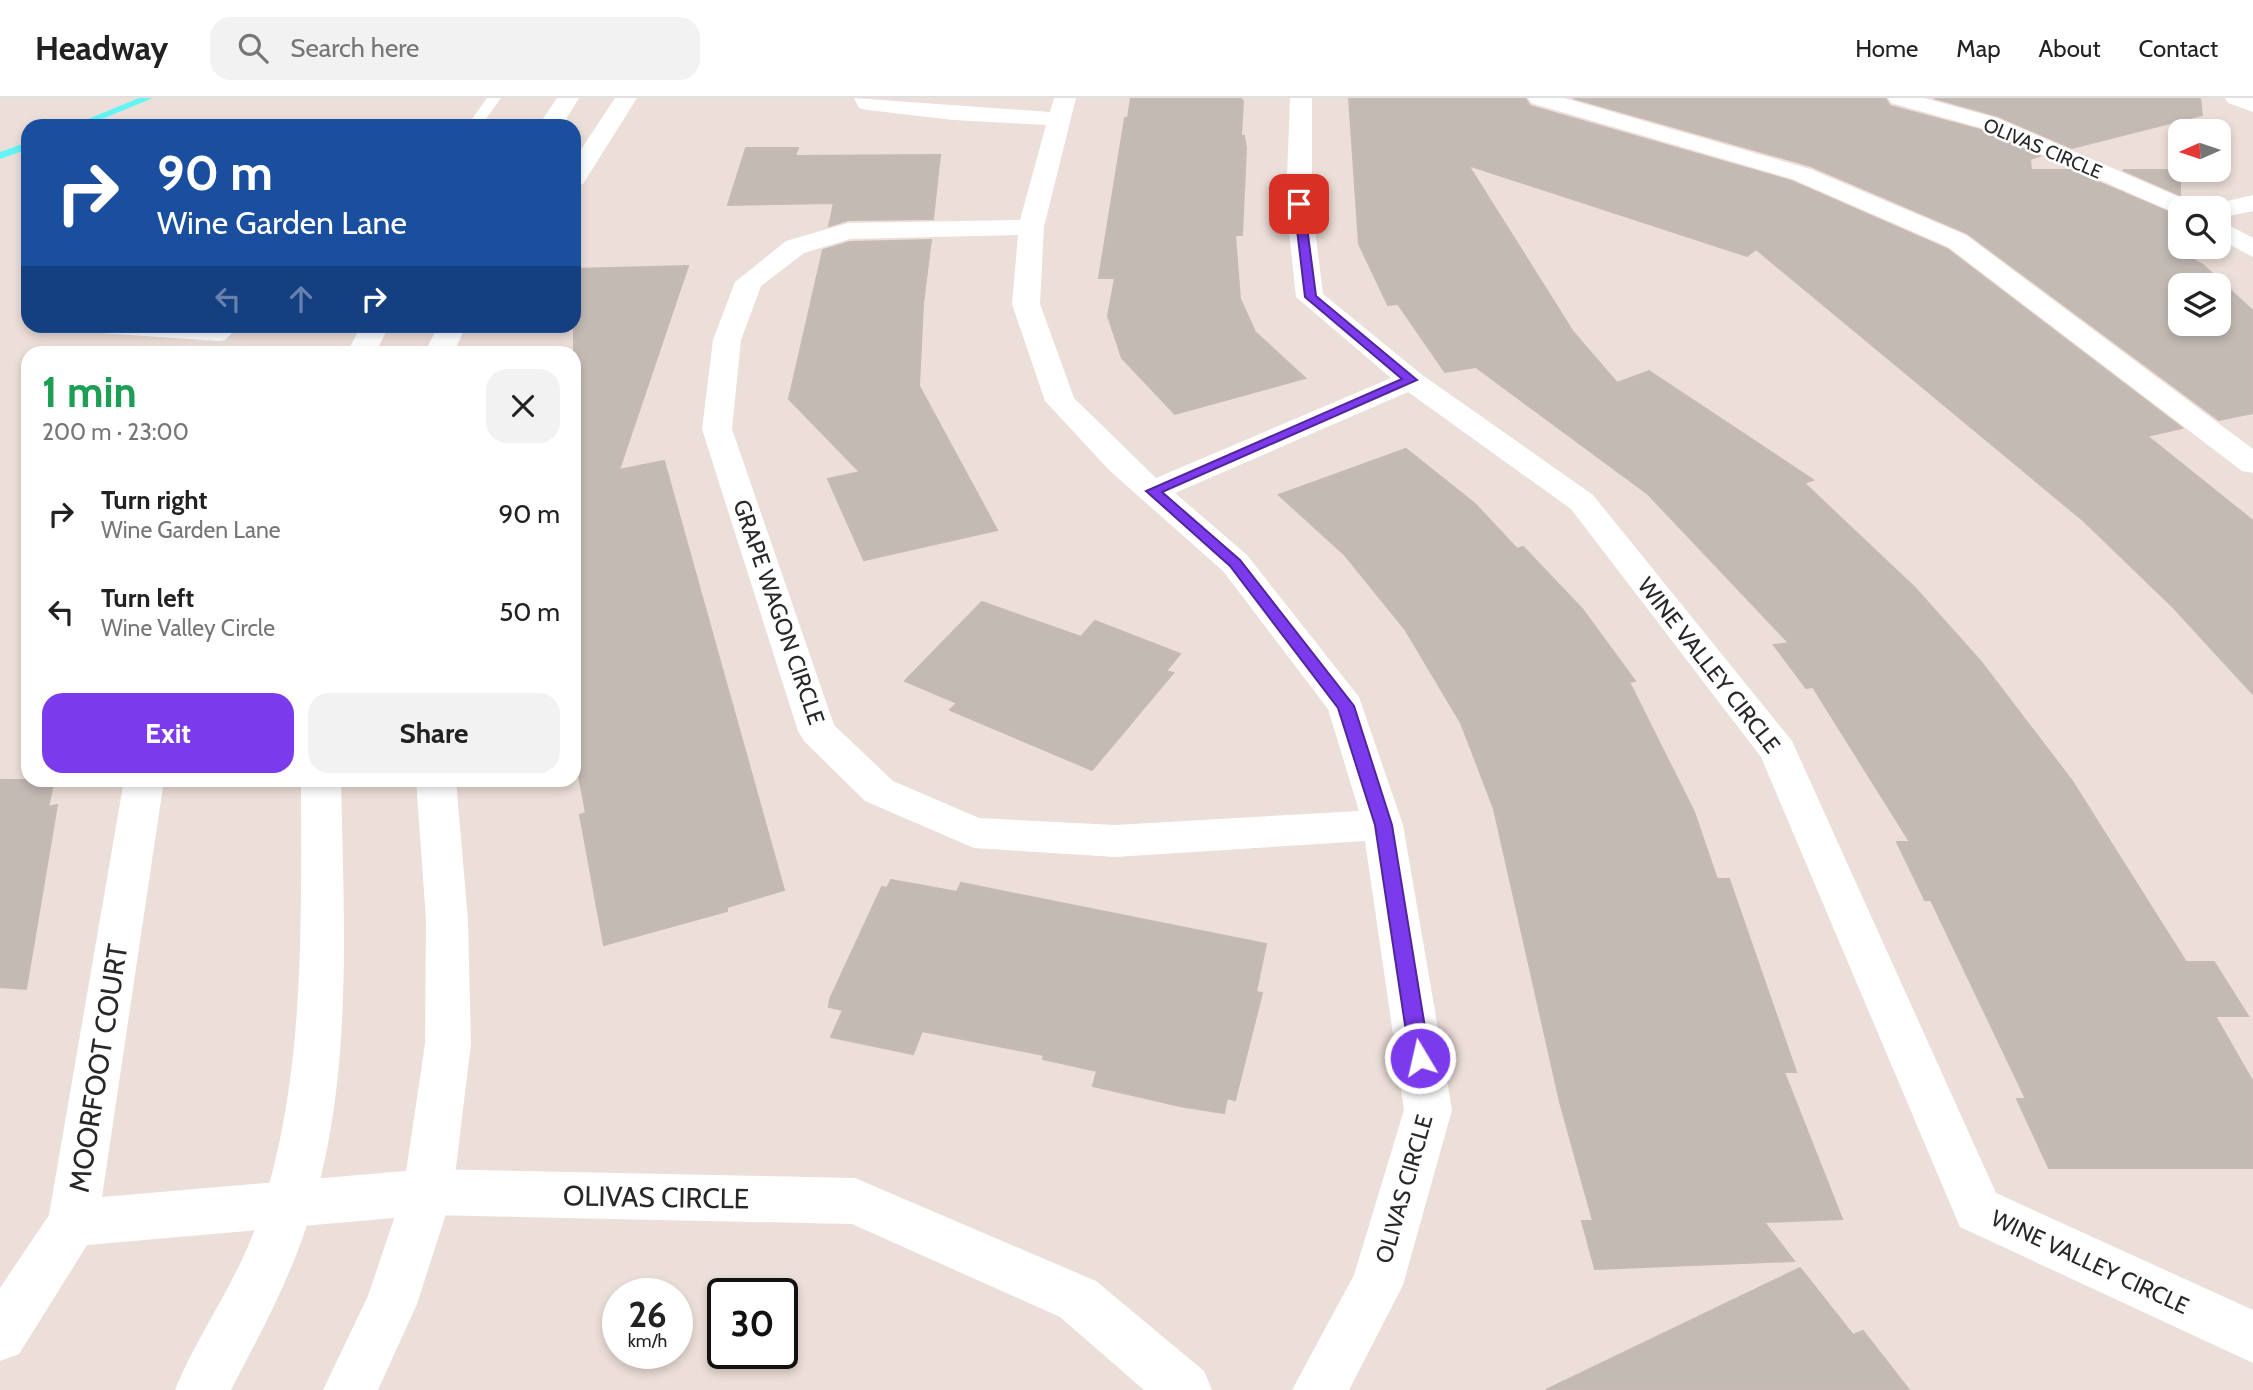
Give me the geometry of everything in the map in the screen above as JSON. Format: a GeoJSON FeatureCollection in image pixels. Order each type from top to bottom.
{"type":"FeatureCollection","features":[{"type":"Feature","properties":{"kind":"street"},"geometry":{"type":"LineString","coordinates":[[554,119],[568,98]]}},
{"type":"Feature","properties":{"kind":"street"},"geometry":{"type":"LineString","coordinates":[[581,168],[626,98]]}},
{"type":"Feature","properties":{"kind":"street"},"geometry":{"type":"LineString","coordinates":[[866,98],[867,103],[954,113],[1062,109]]}},
{"type":"Feature","properties":{"kind":"street","name":"WINE VALLEY CIRCLE"},"geometry":{"type":"LineString","coordinates":[[1301,98],[1299,204],[1310,297],[1410,380],[1582,502],[1778,751],[1978,1210],[2253,1337]]}},
{"type":"Feature","properties":{"kind":"street"},"geometry":{"type":"LineString","coordinates":[[1539,98],[1801,174],[1957,241],[2253,464]]}},
{"type":"Feature","properties":{"kind":"street","name":"OLIVAS CIRCLE"},"geometry":{"type":"LineString","coordinates":[[1899,98],[1989,123],[2168,201]]}},
{"type":"Feature","properties":{"kind":"street"},"geometry":{"type":"LineString","coordinates":[[2236,98],[2253,105]]}},
{"type":"Feature","properties":{"kind":"street","name":"OLIVAS CIRCLE"},"geometry":{"type":"LineString","coordinates":[[1062,109],[1031,227],[1026,304],[1060,401],[1121,464],[1235,563],[1346,706],[1383,825],[1428,1110],[1377,1285],[1319,1390]]}},
{"type":"Feature","properties":{"kind":"street"},"geometry":{"type":"LineString","coordinates":[[2231,208],[2253,203]]}},
{"type":"Feature","properties":{"kind":"street","name":"GRAPE WAGON CIRCLE"},"geometry":{"type":"LineString","coordinates":[[1031,227],[848,231],[795,247],[749,282],[727,340],[718,429],[817,731],[879,791],[974,833],[1115,841],[1383,825]]}},
{"type":"Feature","properties":{"kind":"street"},"geometry":{"type":"LineString","coordinates":[[2231,235],[2253,249]]}},
{"type":"Feature","properties":{"kind":"street"},"geometry":{"type":"LineString","coordinates":[[1153,491],[1410,380]]}},
{"type":"Feature","properties":{"kind":"street","name":"MOORFOOT COURT"},"geometry":{"type":"LineString","coordinates":[[0,1335],[73,1223],[143,787]]}},
{"type":"Feature","properties":{"kind":"street"},"geometry":{"type":"LineString","coordinates":[[202,1390],[255,1286],[289,1204],[316,1069],[323,955],[321,787]]}},
{"type":"Feature","properties":{"kind":"street"},"geometry":{"type":"LineString","coordinates":[[350,1390],[391,1304],[428,1192],[448,1044],[447,919],[437,787]]}},
{"type":"Feature","properties":{"kind":"street","name":"OLIVAS CIRCLE"},"geometry":{"type":"LineString","coordinates":[[73,1223],[428,1192],[855,1201],[1078,1300],[1185,1390]]}},
{"type":"Feature","properties":{"kind":"lane"},"geometry":{"type":"LineString","coordinates":[[479,119],[494,98]]}},
{"type":"Feature","properties":{"kind":"lane"},"geometry":{"type":"LineString","coordinates":[[174,333],[219,336],[222,333]]}},
{"type":"Feature","properties":{"kind":"building"},"geometry":{"type":"Polygon","coordinates":[[[1131,98],[1240,98],[1243,101],[1241,136],[1244,136],[1246,148],[1242,235],[1235,235],[1240,299],[1255,332],[1305,378],[1175,414],[1122,358],[1108,316],[1115,278],[1099,278],[1125,118],[1128,118],[1131,98]]]}},
{"type":"Feature","properties":{"kind":"building"},"geometry":{"type":"Polygon","coordinates":[[[1349,98],[1525,98],[1530,106],[1791,181],[1947,249],[2182,428],[2147,436],[2253,521],[2253,694],[2173,607],[2084,521],[1756,249],[1747,256],[1468,165],[1573,332],[1617,383],[1649,371],[1813,480],[1804,483],[1915,588],[1981,662],[2072,781],[2186,962],[2214,962],[2248,1016],[2215,1016],[2253,1082],[2253,1168],[2049,1168],[2017,1099],[2026,1099],[1931,900],[1925,900],[1897,842],[1910,842],[1813,687],[1806,688],[1774,645],[1789,643],[1648,494],[1476,367],[1445,372],[1398,304],[1388,305],[1359,244],[1349,98]]]}},
{"type":"Feature","properties":{"kind":"building"},"geometry":{"type":"Polygon","coordinates":[[[1573,98],[1885,98],[1890,106],[1980,130],[2039,156],[2030,159],[2031,170],[2070,170],[2168,212],[2168,259],[2192,259],[2212,273],[2168,273],[2168,336],[2231,336],[2231,291],[2253,311],[2253,413],[2219,420],[1967,233],[1811,166],[1573,98]]]}},
{"type":"Feature","properties":{"kind":"building"},"geometry":{"type":"Polygon","coordinates":[[[1934,98],[2200,98],[2202,115],[2186,119],[2168,119],[2168,124],[2072,148],[1998,116],[1934,98]]]}},
{"type":"Feature","properties":{"kind":"building"},"geometry":{"type":"Polygon","coordinates":[[[746,148],[798,148],[795,156],[940,155],[933,219],[848,220],[829,226],[834,203],[728,205],[746,148]]]}},
{"type":"Feature","properties":{"kind":"building"},"geometry":{"type":"Polygon","coordinates":[[[2123,170],[2168,170],[2168,182],[2180,182],[2180,195],[2123,170]]]}},
{"type":"Feature","properties":{"kind":"building"},"geometry":{"type":"Polygon","coordinates":[[[931,240],[923,304],[919,386],[997,530],[864,560],[828,479],[860,472],[789,399],[823,250],[850,242],[931,240]]]}},
{"type":"Feature","properties":{"kind":"building"},"geometry":{"type":"Polygon","coordinates":[[[688,266],[619,470],[664,461],[784,890],[727,907],[727,911],[604,945],[580,815],[586,813],[581,787],[581,346],[574,346],[574,333],[581,333],[581,269],[688,266]]]}},
{"type":"Feature","properties":{"kind":"building"},"geometry":{"type":"Polygon","coordinates":[[[1406,449],[1475,504],[1517,549],[1523,547],[1582,609],[1635,681],[1629,682],[1694,812],[1717,879],[1729,879],[1796,1072],[1784,1072],[1842,1219],[1764,1222],[1794,1261],[1595,1269],[1582,1221],[1593,1221],[1560,1102],[1494,809],[1461,723],[1405,629],[1345,555],[1279,495],[1406,449]]]}},
{"type":"Feature","properties":{"kind":"building"},"geometry":{"type":"Polygon","coordinates":[[[982,602],[1081,637],[1095,621],[1180,654],[1166,671],[1173,673],[1092,770],[950,710],[957,703],[905,681],[982,602]]]}},
{"type":"Feature","properties":{"kind":"building"},"geometry":{"type":"Polygon","coordinates":[[[0,780],[21,780],[21,787],[52,787],[48,807],[57,805],[26,989],[0,987],[0,780]]]}},
{"type":"Feature","properties":{"kind":"building"},"geometry":{"type":"Polygon","coordinates":[[[891,880],[957,892],[961,883],[1266,944],[1256,992],[1262,993],[1235,1100],[1227,1098],[1224,1113],[1180,1106],[1093,1086],[1097,1071],[1043,1059],[1044,1055],[922,1031],[913,1054],[831,1037],[843,1010],[829,1007],[830,999],[882,887],[887,888],[891,880]]]}},
{"type":"Feature","properties":{"kind":"building"},"geometry":{"type":"Polygon","coordinates":[[[1800,1268],[1853,1335],[1863,1331],[1909,1390],[1546,1390],[1800,1268]]]}},
{"type":"Feature","properties":{"kind":"waterway"},"geometry":{"type":"LineString","coordinates":[[94,119],[148,98]]}},
{"type":"Feature","properties":{"kind":"waterway"},"geometry":{"type":"LineString","coordinates":[[0,156],[21,148]]}},
{"type":"Feature","properties":{"kind":"route"},"geometry":{"type":"LineString","coordinates":[[1299,204],[1310,297],[1410,380],[1153,491],[1235,563],[1346,706],[1383,825],[1420,1058]]}}]}
